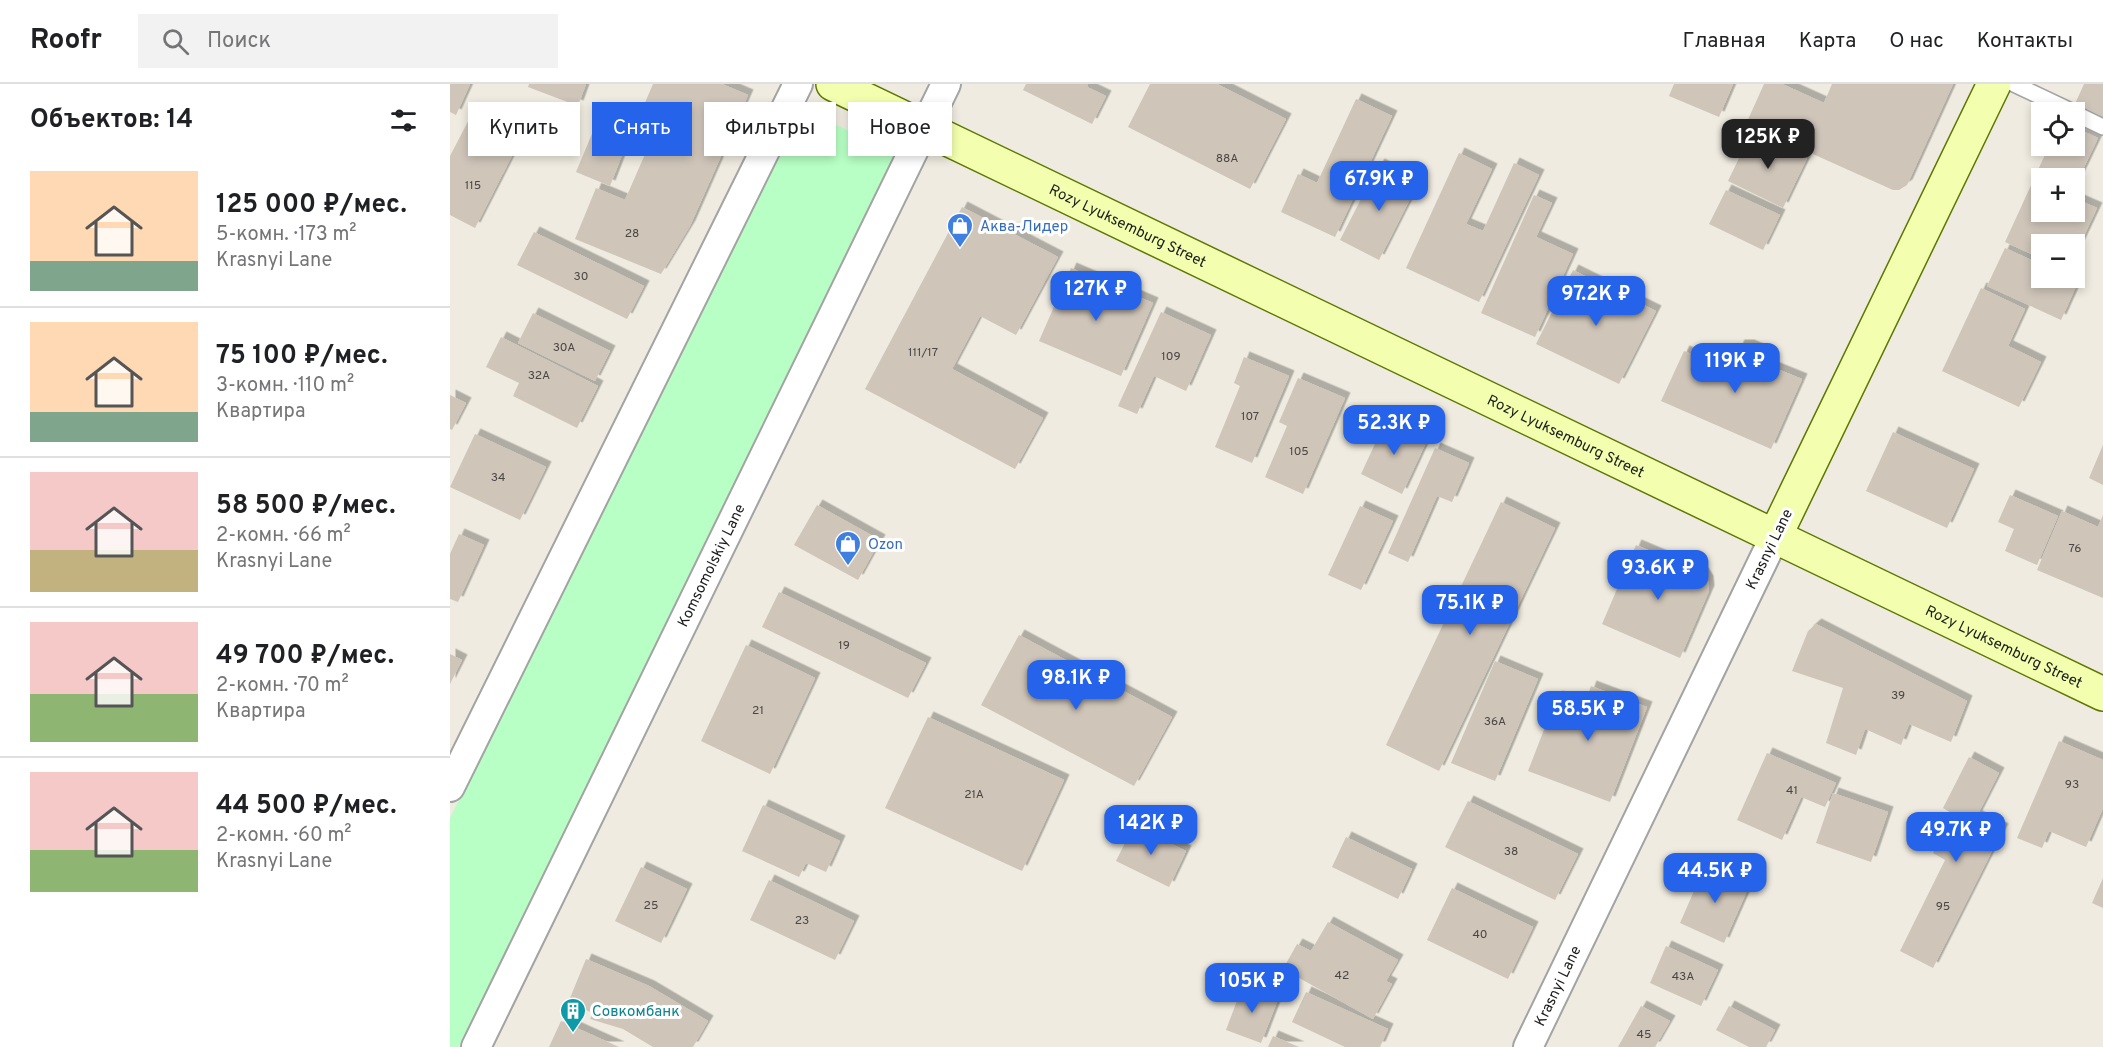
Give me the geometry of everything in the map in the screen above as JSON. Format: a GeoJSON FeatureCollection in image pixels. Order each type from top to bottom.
{"type":"FeatureCollection","features":[{"type":"Feature","properties":{"kind":"street"},"geometry":{"type":"LineString","coordinates":[[450,787],[798,84]]}},
{"type":"Feature","properties":{"kind":"street","name":"Rozy Lyuksemburg Street"},"geometry":{"type":"LineString","coordinates":[[833,84],[870,102]]}},
{"type":"Feature","properties":{"kind":"street","name":"Komsomolskiy Lane"},"geometry":{"type":"LineString","coordinates":[[937,102],[946,84]]}},
{"type":"Feature","properties":{"kind":"street","name":"Krasnyi Lane"},"geometry":{"type":"LineString","coordinates":[[1528,1047],[1994,84]]}},
{"type":"Feature","properties":{"kind":"street","name":"Rozy Lyuksemburg Street"},"geometry":{"type":"LineString","coordinates":[[952,141],[2103,694]]}},
{"type":"Feature","properties":{"kind":"street","name":"Komsomolskiy Lane"},"geometry":{"type":"LineString","coordinates":[[476,1047],[910,156]]}},
{"type":"Feature","properties":{"kind":"lane"},"geometry":{"type":"LineString","coordinates":[[2014,84],[2051,102]]}},
{"type":"Feature","properties":{"kind":"lane"},"geometry":{"type":"LineString","coordinates":[[2085,118],[2103,127]]}},
{"type":"Feature","properties":{"kind":"green space"},"geometry":{"type":"Polygon","coordinates":[[[836,125],[848,131],[848,156],[898,156],[459,1047],[450,1047],[450,818],[776,156],[836,156],[836,125]]]}},
{"type":"Feature","properties":{"kind":"building"},"geometry":{"type":"Polygon","coordinates":[[[450,84],[470,84],[456,115],[450,112],[450,84]]]}},
{"type":"Feature","properties":{"kind":"building"},"geometry":{"type":"Polygon","coordinates":[[[529,84],[586,84],[579,102],[567,102],[528,87],[529,84]]]}},
{"type":"Feature","properties":{"kind":"building"},"geometry":{"type":"Polygon","coordinates":[[[653,84],[722,84],[748,95],[745,102],[704,102],[704,156],[721,156],[690,226],[661,274],[575,239],[596,188],[625,200],[644,156],[692,156],[692,102],[645,102],[653,84]]]}},
{"type":"Feature","properties":{"kind":"building"},"geometry":{"type":"Polygon","coordinates":[[[1026,84],[1088,84],[1087,87],[1106,96],[1092,124],[1023,90],[1026,84]]]}},
{"type":"Feature","properties":{"kind":"building"},"geometry":{"type":"Polygon","coordinates":[[[1150,84],[1217,84],[1286,119],[1250,189],[1128,127],[1150,84]]]}},
{"type":"Feature","properties":{"kind":"building"},"geometry":{"type":"Polygon","coordinates":[[[1674,84],[1733,84],[1719,117],[1669,96],[1674,84]]]}},
{"type":"Feature","properties":{"kind":"building"},"geometry":{"type":"Polygon","coordinates":[[[1764,84],[1782,84],[1824,103],[1832,84],[1953,84],[1907,185],[1899,190],[1893,190],[1746,124],[1764,84]]]}},
{"type":"Feature","properties":{"kind":"building"},"geometry":{"type":"Polygon","coordinates":[[[2084,84],[2103,84],[2103,119],[2085,111],[2085,102],[2076,102],[2084,84]]]}},
{"type":"Feature","properties":{"kind":"building"},"geometry":{"type":"Polygon","coordinates":[[[1356,99],[1392,116],[1335,237],[1281,212],[1298,174],[1317,183],[1356,99]]]}},
{"type":"Feature","properties":{"kind":"building"},"geometry":{"type":"Polygon","coordinates":[[[468,121],[468,156],[512,156],[475,228],[450,215],[450,156],[468,121]]]}},
{"type":"Feature","properties":{"kind":"building"},"geometry":{"type":"Polygon","coordinates":[[[1752,131],[1807,158],[1783,208],[1728,181],[1752,131]]]}},
{"type":"Feature","properties":{"kind":"building"},"geometry":{"type":"Polygon","coordinates":[[[2085,132],[2098,138],[2084,168],[2039,168],[2044,156],[2085,156],[2085,132]]]}},
{"type":"Feature","properties":{"kind":"building"},"geometry":{"type":"Polygon","coordinates":[[[592,134],[592,156],[622,156],[610,186],[576,172],[592,134]]]}},
{"type":"Feature","properties":{"kind":"building"},"geometry":{"type":"Polygon","coordinates":[[[1459,153],[1492,169],[1466,224],[1483,231],[1514,163],[1539,175],[1479,302],[1406,268],[1459,153]]]}},
{"type":"Feature","properties":{"kind":"building"},"geometry":{"type":"Polygon","coordinates":[[[1379,164],[1418,183],[1379,260],[1340,240],[1379,164]]]}},
{"type":"Feature","properties":{"kind":"building"},"geometry":{"type":"Polygon","coordinates":[[[2031,185],[2031,222],[2085,222],[2085,203],[2097,208],[2085,234],[2031,234],[2031,254],[2005,242],[2031,185]]]}},
{"type":"Feature","properties":{"kind":"building"},"geometry":{"type":"Polygon","coordinates":[[[1726,190],[1780,215],[1763,250],[1709,224],[1726,190]]]}},
{"type":"Feature","properties":{"kind":"building"},"geometry":{"type":"Polygon","coordinates":[[[1534,195],[1552,203],[1536,237],[1573,254],[1535,337],[1481,313],[1534,195]]]}},
{"type":"Feature","properties":{"kind":"building"},"geometry":{"type":"Polygon","coordinates":[[[962,207],[1058,257],[1016,335],[980,316],[952,369],[1043,418],[1015,469],[865,389],[962,207]]]}},
{"type":"Feature","properties":{"kind":"building"},"geometry":{"type":"Polygon","coordinates":[[[534,232],[644,286],[627,319],[517,265],[534,232]]]}},
{"type":"Feature","properties":{"kind":"building"},"geometry":{"type":"Polygon","coordinates":[[[2005,248],[2031,260],[2031,288],[2075,288],[2061,320],[1987,286],[2005,248]]]}},
{"type":"Feature","properties":{"kind":"building"},"geometry":{"type":"Polygon","coordinates":[[[1071,268],[1153,303],[1121,376],[1039,341],[1071,268]]]}},
{"type":"Feature","properties":{"kind":"building"},"geometry":{"type":"Polygon","coordinates":[[[1573,270],[1656,311],[1619,384],[1536,344],[1573,270]]]}},
{"type":"Feature","properties":{"kind":"building"},"geometry":{"type":"Polygon","coordinates":[[[1981,288],[2025,309],[2008,346],[2041,362],[2019,407],[1942,371],[1981,288]]]}},
{"type":"Feature","properties":{"kind":"building"},"geometry":{"type":"Polygon","coordinates":[[[1161,312],[1211,335],[1186,391],[1154,376],[1137,414],[1118,406],[1161,312]]]}},
{"type":"Feature","properties":{"kind":"building"},"geometry":{"type":"Polygon","coordinates":[[[533,313],[610,351],[595,381],[518,343],[533,313]]]}},
{"type":"Feature","properties":{"kind":"building"},"geometry":{"type":"Polygon","coordinates":[[[501,337],[598,386],[577,428],[513,396],[519,383],[486,367],[501,337]]]}},
{"type":"Feature","properties":{"kind":"building"},"geometry":{"type":"Polygon","coordinates":[[[1739,345],[1749,345],[1770,354],[1765,364],[1802,379],[1771,449],[1661,401],[1684,351],[1728,370],[1739,345]]]}},
{"type":"Feature","properties":{"kind":"building"},"geometry":{"type":"Polygon","coordinates":[[[1244,357],[1289,376],[1252,463],[1215,447],[1240,386],[1234,383],[1244,357]]]}},
{"type":"Feature","properties":{"kind":"building"},"geometry":{"type":"Polygon","coordinates":[[[1298,378],[1345,398],[1303,494],[1265,477],[1287,426],[1279,422],[1298,378]]]}},
{"type":"Feature","properties":{"kind":"building"},"geometry":{"type":"Polygon","coordinates":[[[450,395],[466,403],[452,430],[450,429],[450,395]]]}},
{"type":"Feature","properties":{"kind":"building"},"geometry":{"type":"Polygon","coordinates":[[[1387,418],[1428,438],[1402,494],[1361,474],[1387,418]]]}},
{"type":"Feature","properties":{"kind":"building"},"geometry":{"type":"Polygon","coordinates":[[[1893,432],[1974,469],[1947,528],[1866,491],[1893,432]]]}},
{"type":"Feature","properties":{"kind":"building"},"geometry":{"type":"Polygon","coordinates":[[[475,434],[546,467],[520,520],[450,487],[475,434]]]}},
{"type":"Feature","properties":{"kind":"building"},"geometry":{"type":"Polygon","coordinates":[[[2103,445],[2103,485],[2089,478],[2103,445]]]}},
{"type":"Feature","properties":{"kind":"building"},"geometry":{"type":"Polygon","coordinates":[[[1435,448],[1469,463],[1452,502],[1437,496],[1408,562],[1388,553],[1435,448]]]}},
{"type":"Feature","properties":{"kind":"building"},"geometry":{"type":"Polygon","coordinates":[[[2010,495],[2058,516],[2037,565],[2005,551],[2014,529],[1998,522],[2010,495]]]}},
{"type":"Feature","properties":{"kind":"building"},"geometry":{"type":"Polygon","coordinates":[[[1501,502],[1555,528],[1439,771],[1386,745],[1501,502]]]}},
{"type":"Feature","properties":{"kind":"building"},"geometry":{"type":"Polygon","coordinates":[[[817,505],[880,540],[858,580],[794,545],[817,505]]]}},
{"type":"Feature","properties":{"kind":"building"},"geometry":{"type":"Polygon","coordinates":[[[1360,506],[1393,521],[1361,590],[1328,575],[1360,506]]]}},
{"type":"Feature","properties":{"kind":"building"},"geometry":{"type":"Polygon","coordinates":[[[2062,511],[2098,527],[2103,515],[2103,598],[2037,570],[2062,511]]]}},
{"type":"Feature","properties":{"kind":"building"},"geometry":{"type":"Polygon","coordinates":[[[459,534],[484,545],[458,602],[450,599],[450,554],[459,534]]]}},
{"type":"Feature","properties":{"kind":"building"},"geometry":{"type":"Polygon","coordinates":[[[1636,545],[1703,573],[1708,581],[1709,591],[1680,658],[1602,624],[1636,545]]]}},
{"type":"Feature","properties":{"kind":"building"},"geometry":{"type":"Polygon","coordinates":[[[779,592],[926,663],[908,698],[762,627],[779,592]]]}},
{"type":"Feature","properties":{"kind":"building"},"geometry":{"type":"Polygon","coordinates":[[[1816,624],[1967,701],[1951,742],[1909,724],[1901,745],[1865,729],[1856,755],[1826,743],[1843,688],[1792,671],[1808,631],[1816,624]]]}},
{"type":"Feature","properties":{"kind":"building"},"geometry":{"type":"Polygon","coordinates":[[[1019,635],[1172,717],[1134,786],[981,705],[1019,635]]]}},
{"type":"Feature","properties":{"kind":"building"},"geometry":{"type":"Polygon","coordinates":[[[746,645],[815,678],[770,774],[701,741],[746,645]]]}},
{"type":"Feature","properties":{"kind":"building"},"geometry":{"type":"Polygon","coordinates":[[[450,654],[462,660],[450,684],[450,654]]]}},
{"type":"Feature","properties":{"kind":"building"},"geometry":{"type":"Polygon","coordinates":[[[1495,661],[1538,679],[1495,781],[1451,763],[1495,661]]]}},
{"type":"Feature","properties":{"kind":"building"},"geometry":{"type":"Polygon","coordinates":[[[1591,686],[1647,707],[1610,802],[1528,771],[1557,696],[1584,706],[1591,686]]]}},
{"type":"Feature","properties":{"kind":"building"},"geometry":{"type":"Polygon","coordinates":[[[928,717],[1064,780],[1022,871],[885,808],[928,717]]]}},
{"type":"Feature","properties":{"kind":"building"},"geometry":{"type":"Polygon","coordinates":[[[2059,741],[2103,760],[2103,808],[2086,847],[2049,831],[2042,848],[2017,838],[2059,741]]]}},
{"type":"Feature","properties":{"kind":"building"},"geometry":{"type":"Polygon","coordinates":[[[1767,753],[1836,783],[1825,807],[1801,797],[1782,840],[1737,820],[1767,753]]]}},
{"type":"Feature","properties":{"kind":"building"},"geometry":{"type":"Polygon","coordinates":[[[1969,757],[1999,773],[1977,816],[2003,829],[1933,968],[1900,951],[1945,860],[1933,853],[1953,814],[1943,808],[1969,757]]]}},
{"type":"Feature","properties":{"kind":"building"},"geometry":{"type":"Polygon","coordinates":[[[1833,793],[1888,812],[1871,862],[1816,843],[1833,793]]]}},
{"type":"Feature","properties":{"kind":"building"},"geometry":{"type":"Polygon","coordinates":[[[1468,801],[1578,854],[1555,900],[1445,847],[1468,801]]]}},
{"type":"Feature","properties":{"kind":"building"},"geometry":{"type":"Polygon","coordinates":[[[763,805],[840,841],[826,872],[806,863],[799,877],[742,851],[763,805]]]}},
{"type":"Feature","properties":{"kind":"building"},"geometry":{"type":"Polygon","coordinates":[[[1134,825],[1186,851],[1169,887],[1116,861],[1134,825]]]}},
{"type":"Feature","properties":{"kind":"building"},"geometry":{"type":"Polygon","coordinates":[[[1346,837],[1412,869],[1398,899],[1332,867],[1346,837]]]}},
{"type":"Feature","properties":{"kind":"building"},"geometry":{"type":"Polygon","coordinates":[[[1705,866],[1749,886],[1724,943],[1680,923],[1705,866]]]}},
{"type":"Feature","properties":{"kind":"building"},"geometry":{"type":"Polygon","coordinates":[[[641,867],[687,889],[661,943],[615,921],[641,867]]]}},
{"type":"Feature","properties":{"kind":"building"},"geometry":{"type":"Polygon","coordinates":[[[2103,878],[2103,908],[2092,903],[2103,878]]]}},
{"type":"Feature","properties":{"kind":"building"},"geometry":{"type":"Polygon","coordinates":[[[769,880],[854,921],[835,960],[750,920],[769,880]]]}},
{"type":"Feature","properties":{"kind":"building"},"geometry":{"type":"Polygon","coordinates":[[[1452,888],[1533,927],[1508,979],[1427,940],[1452,888]]]}},
{"type":"Feature","properties":{"kind":"building"},"geometry":{"type":"Polygon","coordinates":[[[1328,922],[1398,960],[1386,981],[1392,984],[1373,1019],[1283,969],[1297,944],[1311,951],[1328,922]]]}},
{"type":"Feature","properties":{"kind":"building"},"geometry":{"type":"Polygon","coordinates":[[[1666,946],[1718,970],[1701,1006],[1650,983],[1666,946]]]}},
{"type":"Feature","properties":{"kind":"building"},"geometry":{"type":"Polygon","coordinates":[[[586,959],[649,986],[708,1021],[693,1047],[653,1047],[623,1029],[590,1019],[593,1013],[568,1003],[586,959]]]}},
{"type":"Feature","properties":{"kind":"building"},"geometry":{"type":"Polygon","coordinates":[[[1243,985],[1278,999],[1261,1043],[1226,1030],[1243,985]]]}},
{"type":"Feature","properties":{"kind":"building"},"geometry":{"type":"Polygon","coordinates":[[[1306,992],[1388,1029],[1380,1047],[1345,1047],[1292,1022],[1306,992]]]}},
{"type":"Feature","properties":{"kind":"building"},"geometry":{"type":"Polygon","coordinates":[[[1641,1006],[1670,1021],[1655,1047],[1618,1047],[1641,1006]]]}},
{"type":"Feature","properties":{"kind":"building"},"geometry":{"type":"Polygon","coordinates":[[[1729,1006],[1775,1030],[1766,1047],[1749,1047],[1716,1030],[1729,1006]]]}},
{"type":"Feature","properties":{"kind":"building","name":"Совкомбанк"},"geometry":{"type":"Polygon","coordinates":[[[561,1021],[619,1047],[549,1047],[561,1021]]]}},
{"type":"Feature","properties":{"kind":"building"},"geometry":{"type":"Polygon","coordinates":[[[1273,1036],[1299,1047],[1268,1047],[1273,1036]]]}},
{"type":"Feature","properties":{"kind":"place","name":"Аква-Лидер"},"geometry":{"type":"Point","coordinates":[960,249]}},
{"type":"Feature","properties":{"kind":"place","name":"Ozon"},"geometry":{"type":"Point","coordinates":[848,567]}},
{"type":"Feature","properties":{"kind":"place","name":"Совкомбанк"},"geometry":{"type":"Point","coordinates":[573,1034]}}]}
